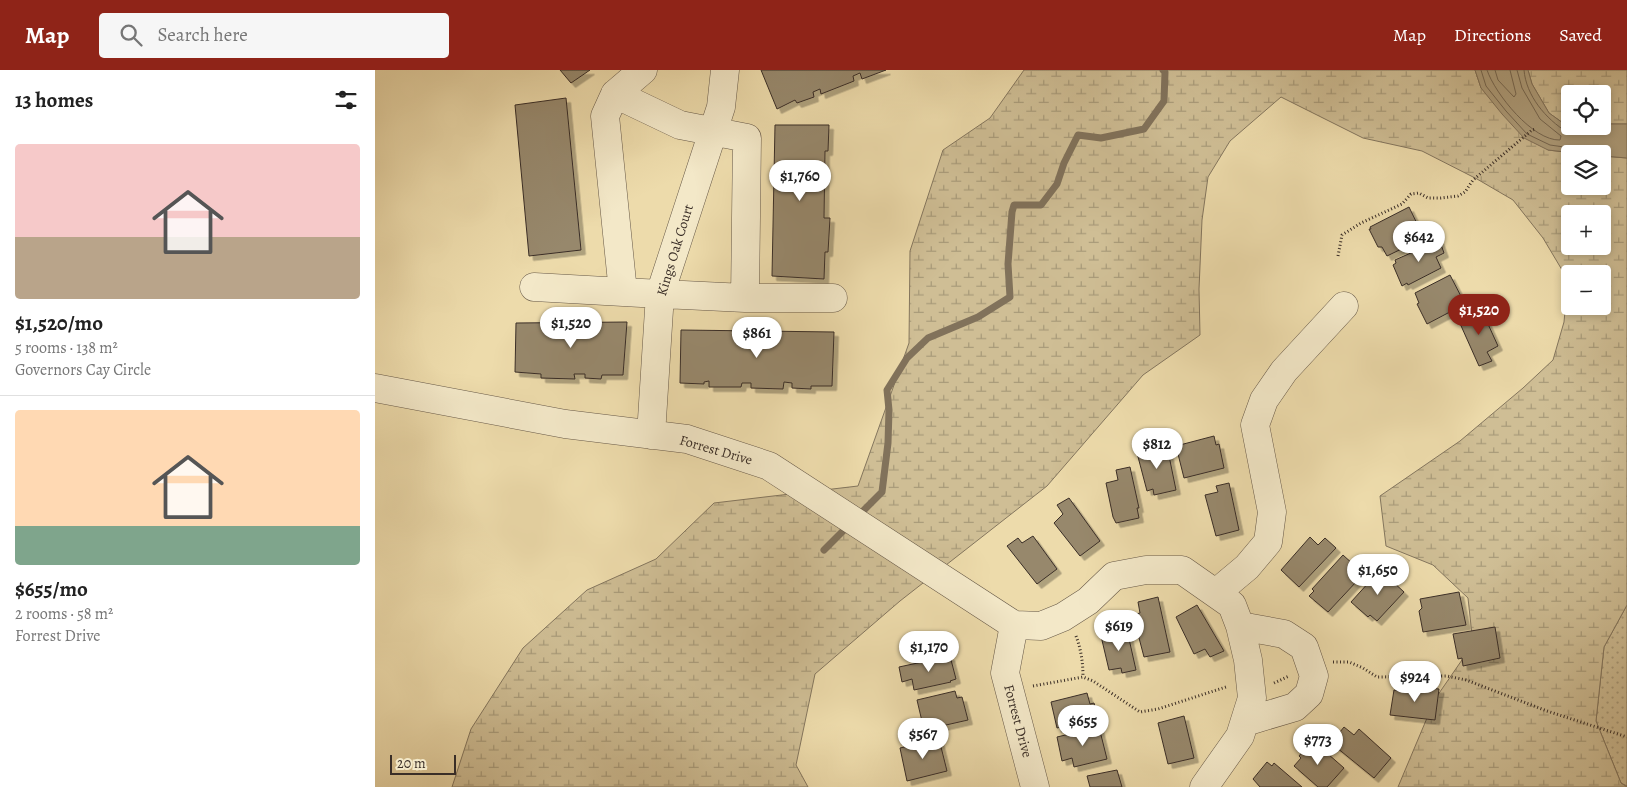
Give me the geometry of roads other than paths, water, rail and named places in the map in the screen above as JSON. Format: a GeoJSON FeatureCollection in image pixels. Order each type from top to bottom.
{"type":"FeatureCollection","features":[{"type":"Feature","properties":{"kind":"street"},"geometry":{"type":"LineString","coordinates":[[623,292],[605,116],[615,94],[643,70]]}},
{"type":"Feature","properties":{"kind":"street","name":"Kings Oak Court"},"geometry":{"type":"LineString","coordinates":[[651,435],[660,294],[721,107],[725,70]]}},
{"type":"Feature","properties":{"kind":"street"},"geometry":{"type":"LineString","coordinates":[[615,94],[680,125],[747,138],[745,298]]}},
{"type":"Feature","properties":{"kind":"street"},"geometry":{"type":"LineString","coordinates":[[533,288],[745,298],[833,298]]}},
{"type":"Feature","properties":{"kind":"street"},"geometry":{"type":"LineString","coordinates":[[1215,593],[1247,567],[1268,542],[1272,512],[1255,425],[1263,400],[1284,371],[1344,306]]}},
{"type":"Feature","properties":{"kind":"street","name":"Forrest Drive"},"geometry":{"type":"LineString","coordinates":[[375,388],[565,424],[687,439],[769,466],[1014,625],[1005,673],[1035,787]]}},
{"type":"Feature","properties":{"kind":"street"},"geometry":{"type":"LineString","coordinates":[[1014,625],[1041,626],[1063,617],[1088,601],[1114,576],[1146,570],[1182,570],[1232,605],[1240,626],[1248,660],[1252,698],[1240,736],[1204,787]]}},
{"type":"Feature","properties":{"kind":"street"},"geometry":{"type":"LineString","coordinates":[[1240,626],[1284,634],[1304,647],[1314,676],[1309,694],[1295,707],[1245,722]]}},
{"type":"Feature","properties":{"kind":"water"},"geometry":{"type":"Polygon","coordinates":[[[1475,70],[1528,70],[1532,84],[1549,113],[1561,122],[1561,135],[1611,135],[1611,124],[1627,124],[1627,158],[1611,157],[1611,145],[1561,145],[1561,152],[1548,150],[1524,138],[1481,88],[1475,70]]]}},
{"type":"Feature","properties":{"kind":"waterway"},"geometry":{"type":"LineString","coordinates":[[858,516],[882,492],[888,443],[889,410],[887,390],[907,358],[928,338],[978,317],[1010,297],[1008,264],[1014,205],[1041,205],[1057,184],[1064,163],[1078,135],[1101,138],[1144,129],[1164,101],[1165,72],[1163,70]]}},
{"type":"Feature","properties":{"kind":"waterway"},"geometry":{"type":"LineString","coordinates":[[824,550],[849,525]]}}]}
